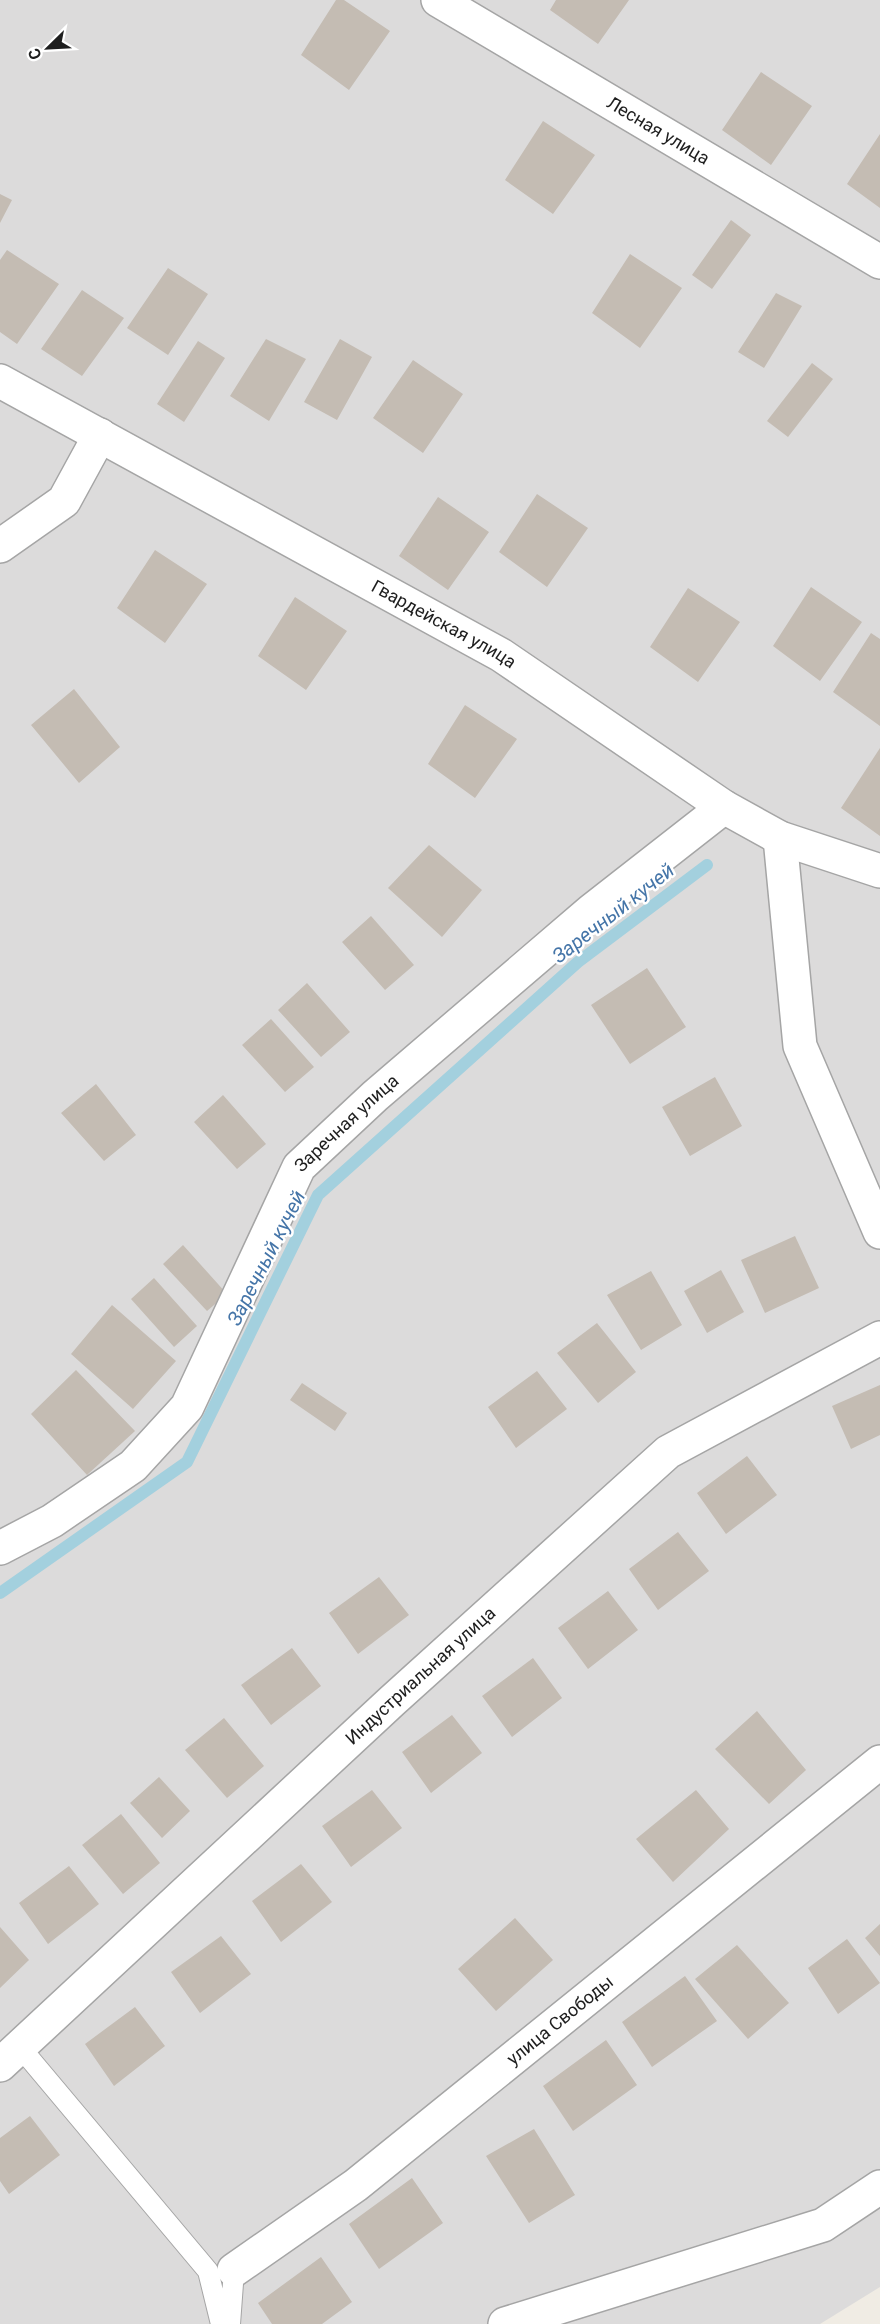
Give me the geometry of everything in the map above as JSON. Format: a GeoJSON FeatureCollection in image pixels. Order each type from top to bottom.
{"type":"FeatureCollection","features":[{"type":"Feature","properties":{"kind":"street","name":"Лесная улица"},"geometry":{"type":"LineString","coordinates":[[438,0],[880,261]]}},
{"type":"Feature","properties":{"kind":"street","name":"Гвардейская улица"},"geometry":{"type":"LineString","coordinates":[[0,381],[501,655],[724,807],[780,838],[880,871]]}},
{"type":"Feature","properties":{"kind":"street"},"geometry":{"type":"LineString","coordinates":[[0,546],[64,501],[100,435]]}},
{"type":"Feature","properties":{"kind":"street","name":"Заречная улица"},"geometry":{"type":"LineString","coordinates":[[0,1548],[52,1521],[133,1466],[187,1407],[299,1167],[375,1096],[591,911],[724,807]]}},
{"type":"Feature","properties":{"kind":"street"},"geometry":{"type":"LineString","coordinates":[[780,838],[801,1046],[880,1232]]}},
{"type":"Feature","properties":{"kind":"street","name":"Индустриальная улица"},"geometry":{"type":"LineString","coordinates":[[10,2056],[392,1701],[668,1452],[880,1338]]}},
{"type":"Feature","properties":{"kind":"street","name":"улица Свободы"},"geometry":{"type":"LineString","coordinates":[[234,2270],[356,2185],[880,1762]]}},
{"type":"Feature","properties":{"kind":"street"},"geometry":{"type":"LineString","coordinates":[[505,2324],[823,2224],[880,2187]]}},
{"type":"Feature","properties":{"kind":"lane"},"geometry":{"type":"LineString","coordinates":[[10,2056],[208,2271],[221,2324]]}},
{"type":"Feature","properties":{"kind":"lane"},"geometry":{"type":"LineString","coordinates":[[230,2324],[234,2270]]}},
{"type":"Feature","properties":{"kind":"shaded area"},"geometry":{"type":"Polygon","coordinates":[[[0,0],[880,0],[880,2287],[820,2324],[0,2324],[0,0]]]}},
{"type":"Feature","properties":{"kind":"building"},"geometry":{"type":"Polygon","coordinates":[[[336,0],[344,0],[390,31],[349,90],[301,55],[336,0]]]}},
{"type":"Feature","properties":{"kind":"building"},"geometry":{"type":"Polygon","coordinates":[[[556,0],[629,0],[598,44],[550,10],[556,0]]]}},
{"type":"Feature","properties":{"kind":"building"},"geometry":{"type":"Polygon","coordinates":[[[761,72],[812,106],[771,165],[722,130],[761,72]]]}},
{"type":"Feature","properties":{"kind":"building"},"geometry":{"type":"Polygon","coordinates":[[[543,121],[595,155],[553,214],[505,180],[543,121]]]}},
{"type":"Feature","properties":{"kind":"building"},"geometry":{"type":"Polygon","coordinates":[[[880,134],[880,208],[847,184],[880,134]]]}},
{"type":"Feature","properties":{"kind":"building"},"geometry":{"type":"Polygon","coordinates":[[[0,194],[12,200],[0,223],[0,194]]]}},
{"type":"Feature","properties":{"kind":"building"},"geometry":{"type":"Polygon","coordinates":[[[731,220],[751,235],[712,289],[692,275],[731,220]]]}},
{"type":"Feature","properties":{"kind":"building"},"geometry":{"type":"Polygon","coordinates":[[[7,250],[59,284],[17,344],[0,332],[0,260],[7,250]]]}},
{"type":"Feature","properties":{"kind":"building"},"geometry":{"type":"Polygon","coordinates":[[[630,254],[682,288],[640,348],[592,313],[630,254]]]}},
{"type":"Feature","properties":{"kind":"building"},"geometry":{"type":"Polygon","coordinates":[[[168,268],[208,294],[168,355],[127,328],[168,268]]]}},
{"type":"Feature","properties":{"kind":"building"},"geometry":{"type":"Polygon","coordinates":[[[82,290],[124,318],[82,376],[41,349],[82,290]]]}},
{"type":"Feature","properties":{"kind":"building"},"geometry":{"type":"Polygon","coordinates":[[[776,293],[802,306],[764,368],[738,352],[776,293]]]}},
{"type":"Feature","properties":{"kind":"building"},"geometry":{"type":"Polygon","coordinates":[[[266,339],[306,359],[269,421],[230,396],[266,339]]]}},
{"type":"Feature","properties":{"kind":"building"},"geometry":{"type":"Polygon","coordinates":[[[340,339],[372,357],[337,420],[304,402],[340,339]]]}},
{"type":"Feature","properties":{"kind":"building"},"geometry":{"type":"Polygon","coordinates":[[[198,341],[225,358],[184,422],[157,404],[198,341]]]}},
{"type":"Feature","properties":{"kind":"building"},"geometry":{"type":"Polygon","coordinates":[[[413,360],[463,394],[423,453],[373,418],[413,360]]]}},
{"type":"Feature","properties":{"kind":"building"},"geometry":{"type":"Polygon","coordinates":[[[812,363],[833,379],[788,437],[767,421],[812,363]]]}},
{"type":"Feature","properties":{"kind":"building"},"geometry":{"type":"Polygon","coordinates":[[[537,494],[588,528],[547,587],[499,552],[537,494]]]}},
{"type":"Feature","properties":{"kind":"building"},"geometry":{"type":"Polygon","coordinates":[[[438,497],[489,532],[448,590],[399,556],[438,497]]]}},
{"type":"Feature","properties":{"kind":"building"},"geometry":{"type":"Polygon","coordinates":[[[155,550],[207,584],[165,643],[117,608],[155,550]]]}},
{"type":"Feature","properties":{"kind":"building"},"geometry":{"type":"Polygon","coordinates":[[[811,587],[862,622],[820,681],[773,646],[811,587]]]}},
{"type":"Feature","properties":{"kind":"building"},"geometry":{"type":"Polygon","coordinates":[[[688,588],[740,622],[698,682],[650,647],[688,588]]]}},
{"type":"Feature","properties":{"kind":"building"},"geometry":{"type":"Polygon","coordinates":[[[295,597],[347,631],[306,690],[258,656],[295,597]]]}},
{"type":"Feature","properties":{"kind":"building"},"geometry":{"type":"Polygon","coordinates":[[[871,633],[880,639],[880,726],[833,692],[871,633]]]}},
{"type":"Feature","properties":{"kind":"building"},"geometry":{"type":"Polygon","coordinates":[[[74,689],[120,747],[79,783],[31,725],[74,689]]]}},
{"type":"Feature","properties":{"kind":"building"},"geometry":{"type":"Polygon","coordinates":[[[465,705],[517,739],[475,798],[428,764],[465,705]]]}},
{"type":"Feature","properties":{"kind":"building"},"geometry":{"type":"Polygon","coordinates":[[[880,748],[880,836],[841,808],[880,748]]]}},
{"type":"Feature","properties":{"kind":"building"},"geometry":{"type":"Polygon","coordinates":[[[429,845],[482,890],[442,937],[388,888],[429,845]]]}},
{"type":"Feature","properties":{"kind":"building"},"geometry":{"type":"Polygon","coordinates":[[[371,916],[414,965],[385,990],[342,942],[371,916]]]}},
{"type":"Feature","properties":{"kind":"building"},"geometry":{"type":"Polygon","coordinates":[[[647,968],[686,1027],[630,1064],[591,1005],[647,968]]]}},
{"type":"Feature","properties":{"kind":"building"},"geometry":{"type":"Polygon","coordinates":[[[307,983],[350,1032],[321,1057],[278,1010],[307,983]]]}},
{"type":"Feature","properties":{"kind":"building"},"geometry":{"type":"Polygon","coordinates":[[[271,1019],[314,1067],[285,1092],[242,1045],[271,1019]]]}},
{"type":"Feature","properties":{"kind":"building"},"geometry":{"type":"Polygon","coordinates":[[[715,1077],[742,1126],[690,1156],[662,1107],[715,1077]]]}},
{"type":"Feature","properties":{"kind":"building"},"geometry":{"type":"Polygon","coordinates":[[[96,1084],[136,1135],[104,1161],[61,1113],[96,1084]]]}},
{"type":"Feature","properties":{"kind":"building"},"geometry":{"type":"Polygon","coordinates":[[[223,1095],[266,1144],[237,1169],[194,1122],[223,1095]]]}},
{"type":"Feature","properties":{"kind":"building"},"geometry":{"type":"Polygon","coordinates":[[[795,1236],[819,1288],[765,1313],[741,1260],[795,1236]]]}},
{"type":"Feature","properties":{"kind":"building"},"geometry":{"type":"Polygon","coordinates":[[[183,1245],[227,1294],[207,1311],[163,1264],[183,1245]]]}},
{"type":"Feature","properties":{"kind":"building"},"geometry":{"type":"Polygon","coordinates":[[[721,1270],[744,1312],[707,1333],[684,1291],[721,1270]]]}},
{"type":"Feature","properties":{"kind":"building"},"geometry":{"type":"Polygon","coordinates":[[[651,1271],[682,1325],[641,1350],[607,1295],[651,1271]]]}},
{"type":"Feature","properties":{"kind":"building"},"geometry":{"type":"Polygon","coordinates":[[[154,1278],[197,1326],[174,1347],[131,1299],[154,1278]]]}},
{"type":"Feature","properties":{"kind":"building"},"geometry":{"type":"Polygon","coordinates":[[[112,1305],[176,1361],[133,1409],[71,1354],[112,1305]]]}},
{"type":"Feature","properties":{"kind":"building"},"geometry":{"type":"Polygon","coordinates":[[[597,1323],[636,1372],[598,1403],[557,1353],[597,1323]]]}},
{"type":"Feature","properties":{"kind":"building"},"geometry":{"type":"Polygon","coordinates":[[[76,1370],[135,1431],[87,1475],[31,1414],[76,1370]]]}},
{"type":"Feature","properties":{"kind":"building"},"geometry":{"type":"Polygon","coordinates":[[[537,1371],[567,1409],[516,1448],[488,1407],[537,1371]]]}},
{"type":"Feature","properties":{"kind":"building"},"geometry":{"type":"Polygon","coordinates":[[[302,1383],[347,1413],[335,1431],[290,1400],[302,1383]]]}},
{"type":"Feature","properties":{"kind":"building"},"geometry":{"type":"Polygon","coordinates":[[[880,1385],[880,1435],[851,1449],[832,1406],[880,1385]]]}},
{"type":"Feature","properties":{"kind":"building"},"geometry":{"type":"Polygon","coordinates":[[[747,1456],[777,1495],[726,1534],[697,1493],[747,1456]]]}},
{"type":"Feature","properties":{"kind":"building"},"geometry":{"type":"Polygon","coordinates":[[[678,1532],[709,1571],[658,1610],[629,1569],[678,1532]]]}},
{"type":"Feature","properties":{"kind":"building"},"geometry":{"type":"Polygon","coordinates":[[[379,1577],[409,1615],[358,1654],[329,1613],[379,1577]]]}},
{"type":"Feature","properties":{"kind":"building"},"geometry":{"type":"Polygon","coordinates":[[[608,1591],[638,1630],[588,1669],[558,1628],[608,1591]]]}},
{"type":"Feature","properties":{"kind":"building"},"geometry":{"type":"Polygon","coordinates":[[[292,1648],[321,1686],[271,1725],[241,1685],[292,1648]]]}},
{"type":"Feature","properties":{"kind":"building"},"geometry":{"type":"Polygon","coordinates":[[[533,1658],[562,1698],[512,1737],[482,1696],[533,1658]]]}},
{"type":"Feature","properties":{"kind":"building"},"geometry":{"type":"Polygon","coordinates":[[[757,1711],[806,1770],[769,1804],[715,1749],[757,1711]]]}},
{"type":"Feature","properties":{"kind":"building"},"geometry":{"type":"Polygon","coordinates":[[[452,1715],[482,1753],[431,1793],[402,1752],[452,1715]]]}},
{"type":"Feature","properties":{"kind":"building"},"geometry":{"type":"Polygon","coordinates":[[[224,1718],[264,1766],[227,1798],[185,1750],[224,1718]]]}},
{"type":"Feature","properties":{"kind":"building"},"geometry":{"type":"Polygon","coordinates":[[[159,1777],[190,1811],[162,1838],[130,1803],[159,1777]]]}},
{"type":"Feature","properties":{"kind":"building"},"geometry":{"type":"Polygon","coordinates":[[[372,1790],[402,1828],[351,1867],[322,1826],[372,1790]]]}},
{"type":"Feature","properties":{"kind":"building"},"geometry":{"type":"Polygon","coordinates":[[[696,1790],[729,1829],[673,1882],[636,1839],[696,1790]]]}},
{"type":"Feature","properties":{"kind":"building"},"geometry":{"type":"Polygon","coordinates":[[[121,1814],[160,1863],[123,1894],[82,1845],[121,1814]]]}},
{"type":"Feature","properties":{"kind":"building"},"geometry":{"type":"Polygon","coordinates":[[[301,1864],[332,1902],[281,1942],[252,1901],[301,1864]]]}},
{"type":"Feature","properties":{"kind":"building"},"geometry":{"type":"Polygon","coordinates":[[[69,1866],[99,1904],[48,1944],[19,1903],[69,1866]]]}},
{"type":"Feature","properties":{"kind":"building"},"geometry":{"type":"Polygon","coordinates":[[[515,1918],[553,1960],[496,2011],[458,1969],[515,1918]]]}},
{"type":"Feature","properties":{"kind":"building"},"geometry":{"type":"Polygon","coordinates":[[[880,1924],[880,1956],[865,1938],[880,1924]]]}},
{"type":"Feature","properties":{"kind":"building"},"geometry":{"type":"Polygon","coordinates":[[[0,1927],[29,1960],[0,1988],[0,1927]]]}},
{"type":"Feature","properties":{"kind":"building"},"geometry":{"type":"Polygon","coordinates":[[[221,1936],[251,1974],[200,2013],[171,1972],[221,1936]]]}},
{"type":"Feature","properties":{"kind":"building"},"geometry":{"type":"Polygon","coordinates":[[[847,1939],[880,1983],[838,2014],[808,1968],[847,1939]]]}},
{"type":"Feature","properties":{"kind":"building"},"geometry":{"type":"Polygon","coordinates":[[[737,1945],[789,2003],[748,2039],[695,1979],[737,1945]]]}},
{"type":"Feature","properties":{"kind":"building"},"geometry":{"type":"Polygon","coordinates":[[[685,1976],[717,2021],[652,2067],[622,2022],[685,1976]]]}},
{"type":"Feature","properties":{"kind":"building"},"geometry":{"type":"Polygon","coordinates":[[[135,2007],[165,2046],[114,2086],[85,2044],[135,2007]]]}},
{"type":"Feature","properties":{"kind":"building"},"geometry":{"type":"Polygon","coordinates":[[[606,2040],[637,2085],[573,2131],[543,2086],[606,2040]]]}},
{"type":"Feature","properties":{"kind":"building"},"geometry":{"type":"Polygon","coordinates":[[[30,2116],[60,2155],[9,2194],[0,2181],[0,2138],[30,2116]]]}},
{"type":"Feature","properties":{"kind":"building"},"geometry":{"type":"Polygon","coordinates":[[[534,2129],[575,2195],[529,2223],[486,2156],[534,2129]]]}},
{"type":"Feature","properties":{"kind":"building"},"geometry":{"type":"Polygon","coordinates":[[[412,2178],[443,2223],[379,2269],[349,2224],[412,2178]]]}},
{"type":"Feature","properties":{"kind":"building"},"geometry":{"type":"Polygon","coordinates":[[[321,2257],[352,2302],[322,2324],[272,2324],[258,2303],[321,2257]]]}},
{"type":"Feature","properties":{"kind":"waterway","name":"Заречный кучей"},"geometry":{"type":"LineString","coordinates":[[0,1593],[187,1462],[318,1195],[578,962],[707,865]]}}]}
